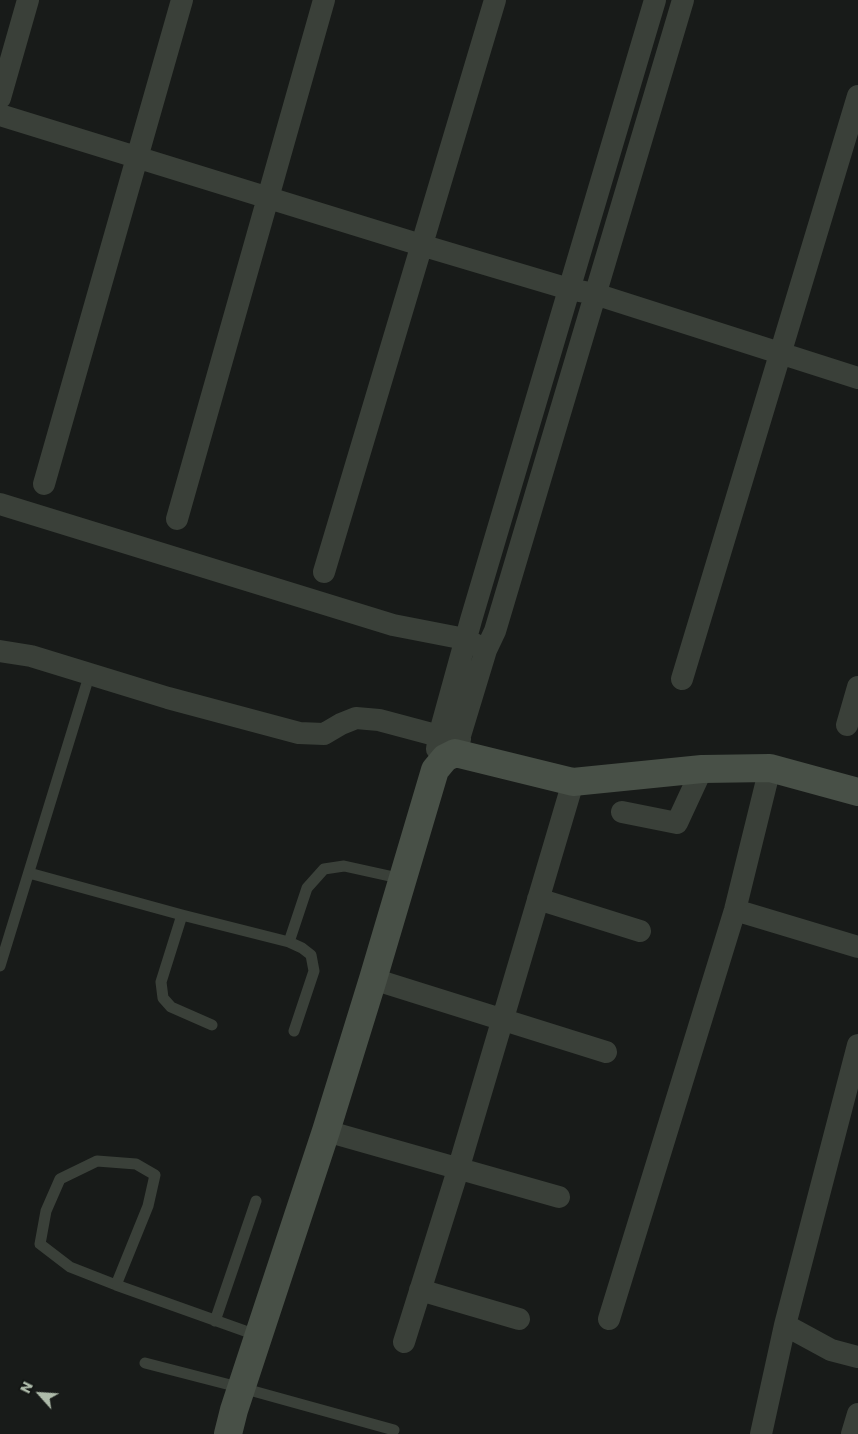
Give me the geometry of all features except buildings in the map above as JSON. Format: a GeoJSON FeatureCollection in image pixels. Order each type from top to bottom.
{"type":"FeatureCollection","features":[{"type":"Feature","properties":{"kind":"street"},"geometry":{"type":"LineString","coordinates":[[0,98],[28,0]]}},
{"type":"Feature","properties":{"kind":"street"},"geometry":{"type":"LineString","coordinates":[[44,484],[182,0]]}},
{"type":"Feature","properties":{"kind":"street"},"geometry":{"type":"LineString","coordinates":[[177,519],[324,0]]}},
{"type":"Feature","properties":{"kind":"street"},"geometry":{"type":"LineString","coordinates":[[324,572],[495,0]]}},
{"type":"Feature","properties":{"kind":"street"},"geometry":{"type":"LineString","coordinates":[[451,742],[465,639],[655,0]]}},
{"type":"Feature","properties":{"kind":"street"},"geometry":{"type":"LineString","coordinates":[[228,1434],[326,1131],[435,770],[445,758],[495,631],[683,0]]}},
{"type":"Feature","properties":{"kind":"street"},"geometry":{"type":"LineString","coordinates":[[682,679],[858,96]]}},
{"type":"Feature","properties":{"kind":"street"},"geometry":{"type":"LineString","coordinates":[[0,116],[421,245],[595,294],[858,378]]}},
{"type":"Feature","properties":{"kind":"street"},"geometry":{"type":"LineString","coordinates":[[0,504],[392,625],[465,639],[486,650]]}},
{"type":"Feature","properties":{"kind":"street"},"geometry":{"type":"LineString","coordinates":[[0,651],[31,656],[168,698],[299,733],[324,734],[340,724],[356,718],[379,720],[573,782],[702,769],[770,768],[858,792]]}},
{"type":"Feature","properties":{"kind":"street"},"geometry":{"type":"LineString","coordinates":[[847,725],[858,687]]}},
{"type":"Feature","properties":{"kind":"street"},"geometry":{"type":"LineString","coordinates":[[609,1319],[736,910],[770,768]]}},
{"type":"Feature","properties":{"kind":"street"},"geometry":{"type":"LineString","coordinates":[[622,812],[677,823],[702,769]]}},
{"type":"Feature","properties":{"kind":"street"},"geometry":{"type":"LineString","coordinates":[[404,1342],[458,1170],[573,782]]}},
{"type":"Feature","properties":{"kind":"street"},"geometry":{"type":"LineString","coordinates":[[538,899],[640,931]]}},
{"type":"Feature","properties":{"kind":"street"},"geometry":{"type":"LineString","coordinates":[[736,910],[858,947]]}},
{"type":"Feature","properties":{"kind":"street"},"geometry":{"type":"LineString","coordinates":[[373,979],[606,1052]]}},
{"type":"Feature","properties":{"kind":"street"},"geometry":{"type":"LineString","coordinates":[[761,1434],[785,1325],[858,1045]]}},
{"type":"Feature","properties":{"kind":"street"},"geometry":{"type":"LineString","coordinates":[[326,1131],[458,1170],[559,1197]]}},
{"type":"Feature","properties":{"kind":"street"},"geometry":{"type":"LineString","coordinates":[[420,1290],[519,1320]]}},
{"type":"Feature","properties":{"kind":"street"},"geometry":{"type":"LineString","coordinates":[[785,1325],[832,1350],[858,1356]]}},
{"type":"Feature","properties":{"kind":"street"},"geometry":{"type":"LineString","coordinates":[[852,1434],[858,1414]]}},
{"type":"Feature","properties":{"kind":"lane"},"geometry":{"type":"LineString","coordinates":[[0,966],[90,673]]}},
{"type":"Feature","properties":{"kind":"lane"},"geometry":{"type":"LineString","coordinates":[[289,942],[307,888],[324,869],[344,866],[403,879]]}},
{"type":"Feature","properties":{"kind":"lane"},"geometry":{"type":"LineString","coordinates":[[29,873],[289,942],[302,948],[311,956],[314,970],[294,1031]]}},
{"type":"Feature","properties":{"kind":"lane"},"geometry":{"type":"LineString","coordinates":[[182,915],[161,982],[163,998],[170,1007],[212,1025]]}},
{"type":"Feature","properties":{"kind":"lane"},"geometry":{"type":"LineString","coordinates":[[116,1285],[148,1206],[155,1175],[136,1164],[97,1161],[60,1179],[46,1212],[40,1244],[70,1267],[116,1285],[259,1336]]}},
{"type":"Feature","properties":{"kind":"lane"},"geometry":{"type":"LineString","coordinates":[[215,1321],[256,1202]]}},
{"type":"Feature","properties":{"kind":"lane"},"geometry":{"type":"LineString","coordinates":[[145,1363],[394,1430]]}}]}
